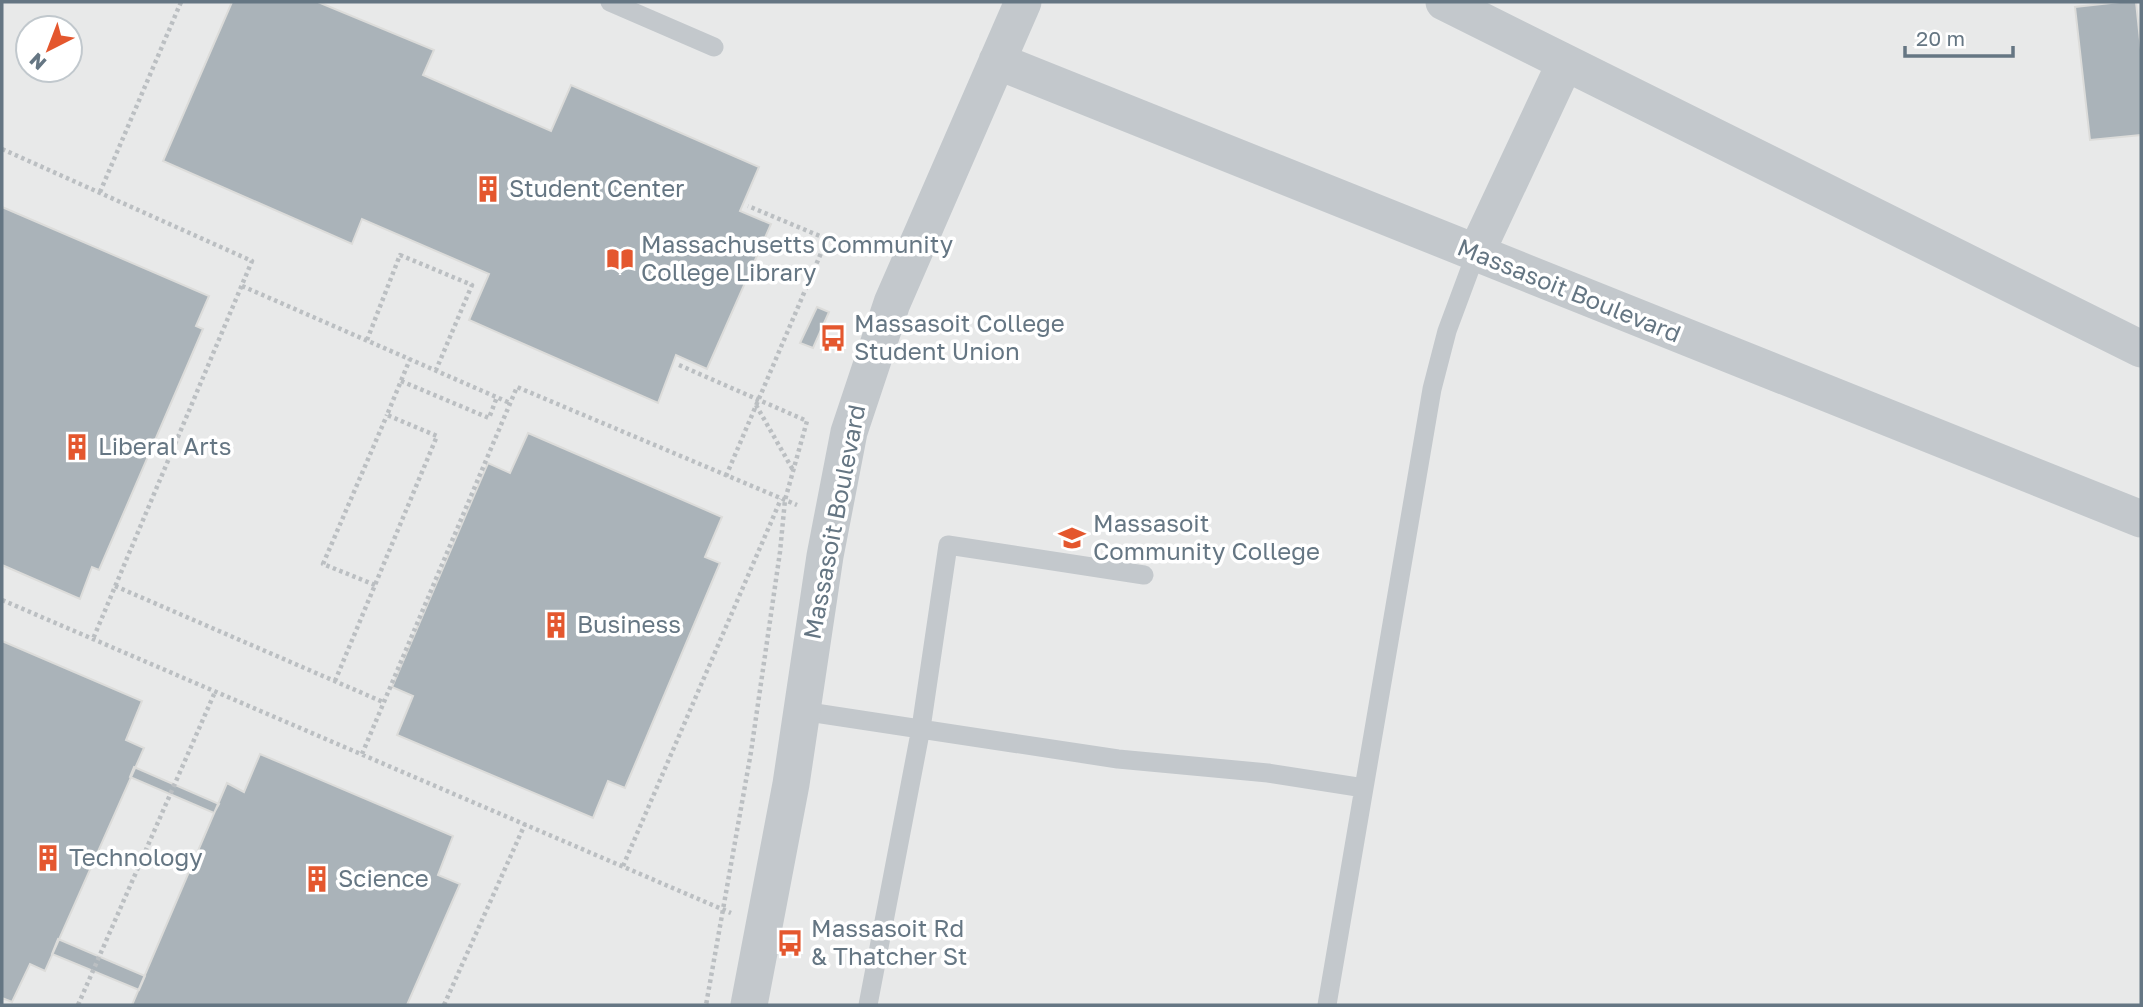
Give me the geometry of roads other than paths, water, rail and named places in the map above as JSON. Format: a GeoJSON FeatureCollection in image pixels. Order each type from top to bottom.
{"type":"FeatureCollection","features":[{"type":"Feature","properties":{"kind":"street","name":"Massasoit Boulevard"},"geometry":{"type":"LineString","coordinates":[[750,1005],[767,923],[832,519],[855,409],[892,303],[1023,2]]}},
{"type":"Feature","properties":{"kind":"street"},"geometry":{"type":"LineString","coordinates":[[1444,2],[2141,349]]}},
{"type":"Feature","properties":{"kind":"street","name":"Massasoit Boulevard"},"geometry":{"type":"LineString","coordinates":[[997,61],[2141,519]]}},
{"type":"Feature","properties":{"kind":"street"},"geometry":{"type":"LineString","coordinates":[[1476,253],[1565,63]]}},
{"type":"Feature","properties":{"kind":"lane"},"geometry":{"type":"LineString","coordinates":[[610,2],[713,47]]}},
{"type":"Feature","properties":{"kind":"lane"},"geometry":{"type":"LineString","coordinates":[[1327,1005],[1432,389],[1447,331],[1476,253]]}},
{"type":"Feature","properties":{"kind":"lane"},"geometry":{"type":"LineString","coordinates":[[868,1005],[921,728],[948,545],[1144,575]]}},
{"type":"Feature","properties":{"kind":"lane"},"geometry":{"type":"LineString","coordinates":[[802,711],[1118,759],[1268,773],[1364,788]]}},
{"type":"Feature","properties":{"kind":"place","name":"Student Center"},"geometry":{"type":"Point","coordinates":[488,189]}},
{"type":"Feature","properties":{"kind":"place","name":"Massachusetts Community College Library"},"geometry":{"type":"Point","coordinates":[620,259]}},
{"type":"Feature","properties":{"kind":"place","name":"Massasoit College Student Union"},"geometry":{"type":"Point","coordinates":[833,338]}},
{"type":"Feature","properties":{"kind":"place","name":"Liberal Arts"},"geometry":{"type":"Point","coordinates":[77,447]}},
{"type":"Feature","properties":{"kind":"place","name":"Massasoit Community College"},"geometry":{"type":"Point","coordinates":[1072,538]}},
{"type":"Feature","properties":{"kind":"place","name":"Business"},"geometry":{"type":"Point","coordinates":[556,625]}},
{"type":"Feature","properties":{"kind":"place","name":"Technology"},"geometry":{"type":"Point","coordinates":[48,858]}},
{"type":"Feature","properties":{"kind":"place","name":"Science"},"geometry":{"type":"Point","coordinates":[317,879]}},
{"type":"Feature","properties":{"kind":"place","name":"Massasoit Rd & Thatcher St"},"geometry":{"type":"Point","coordinates":[790,943]}}]}
